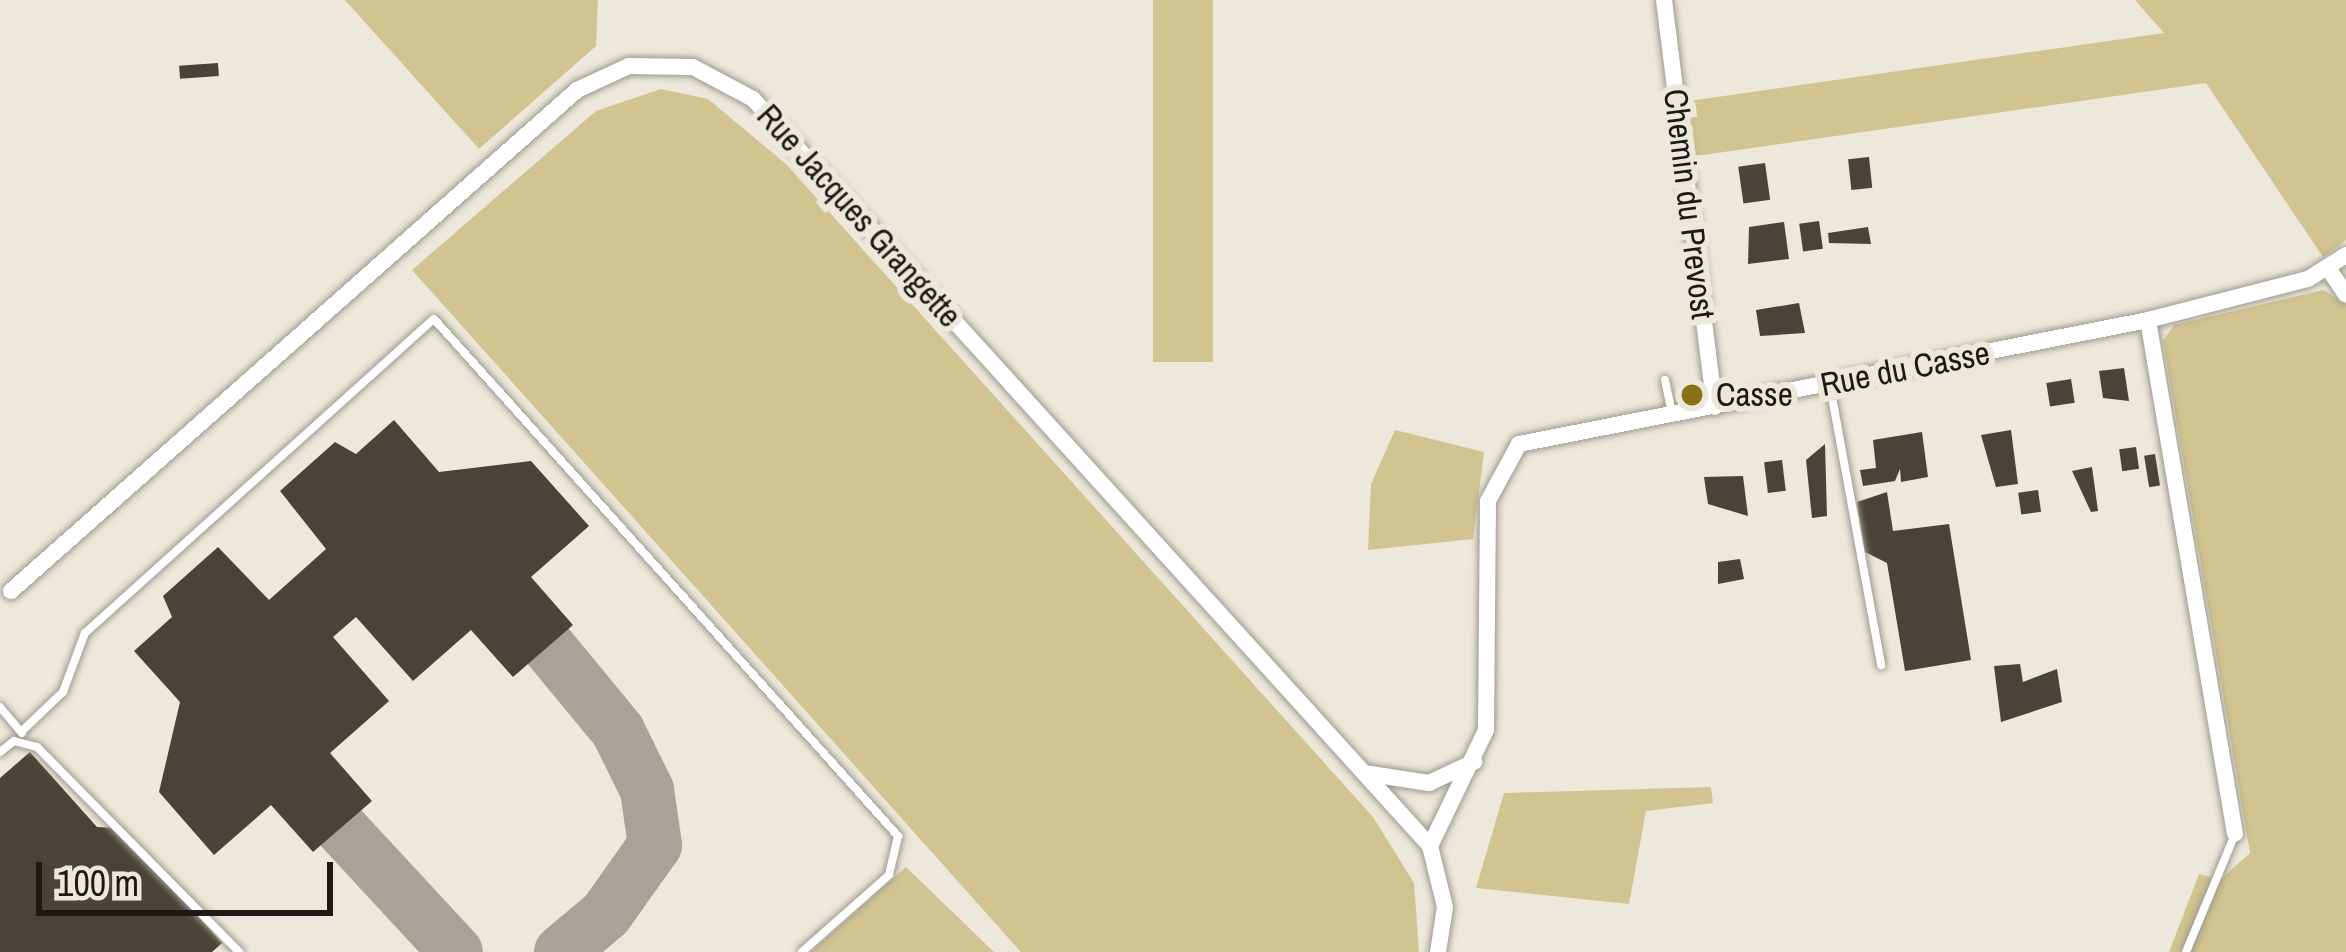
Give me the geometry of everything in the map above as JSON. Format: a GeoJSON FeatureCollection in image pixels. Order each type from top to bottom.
{"type":"FeatureCollection","features":[{"type":"Feature","properties":{"kind":"street","name":"Chemin du Prevost"},"geometry":{"type":"LineString","coordinates":[[1664,0],[1715,407]]}},
{"type":"Feature","properties":{"kind":"street","name":"Rue Jacques Grangette"},"geometry":{"type":"LineString","coordinates":[[10,591],[577,89],[629,66],[693,67],[753,99],[1430,845],[1445,907],[1438,952]]}},
{"type":"Feature","properties":{"kind":"street","name":"Rue du Casse"},"geometry":{"type":"LineString","coordinates":[[1430,845],[1475,761],[1496,469],[1536,437],[1715,407],[2148,320],[2328,268],[2346,255]]}},
{"type":"Feature","properties":{"kind":"street"},"geometry":{"type":"LineString","coordinates":[[2328,268],[2346,295]]}},
{"type":"Feature","properties":{"kind":"street"},"geometry":{"type":"LineString","coordinates":[[2148,320],[2235,834]]}},
{"type":"Feature","properties":{"kind":"street"},"geometry":{"type":"LineString","coordinates":[[1364,773],[1429,783],[1475,761]]}},
{"type":"Feature","properties":{"kind":"lane"},"geometry":{"type":"LineString","coordinates":[[0,752],[63,692],[85,633],[434,319],[898,836],[889,875],[802,952]]}},
{"type":"Feature","properties":{"kind":"lane"},"geometry":{"type":"LineString","coordinates":[[1665,380],[1673,414]]}},
{"type":"Feature","properties":{"kind":"lane"},"geometry":{"type":"LineString","coordinates":[[1830,385],[1881,664]]}},
{"type":"Feature","properties":{"kind":"lane"},"geometry":{"type":"LineString","coordinates":[[0,707],[94,810],[122,822],[239,952]]}},
{"type":"Feature","properties":{"kind":"lane"},"geometry":{"type":"LineString","coordinates":[[2186,952],[2235,834]]}},
{"type":"Feature","properties":{"kind":"shaded area"},"geometry":{"type":"Polygon","coordinates":[[[345,0],[598,0],[596,46],[479,149],[345,0]]]}},
{"type":"Feature","properties":{"kind":"shaded area"},"geometry":{"type":"Polygon","coordinates":[[[1153,0],[1213,0],[1213,362],[1153,362],[1153,0]]]}},
{"type":"Feature","properties":{"kind":"shaded area"},"geometry":{"type":"Polygon","coordinates":[[[2135,0],[2346,0],[2346,240],[2323,257],[2206,83],[1696,156],[1689,101],[2164,33],[2135,0]]]}},
{"type":"Feature","properties":{"kind":"shaded area"},"geometry":{"type":"Polygon","coordinates":[[[661,89],[708,99],[786,164],[1373,817],[1414,883],[1419,952],[1021,952],[412,270],[596,111],[661,89]]]}},
{"type":"Feature","properties":{"kind":"shaded area"},"geometry":{"type":"Polygon","coordinates":[[[2323,290],[2346,304],[2346,952],[2169,952],[2199,874],[2220,880],[2250,853],[2163,341],[2174,325],[2323,290]]]}},
{"type":"Feature","properties":{"kind":"shaded area"},"geometry":{"type":"Polygon","coordinates":[[[1395,430],[1484,452],[1473,539],[1368,550],[1371,484],[1395,430]]]}},
{"type":"Feature","properties":{"kind":"shaded area"},"geometry":{"type":"Polygon","coordinates":[[[1711,787],[1713,803],[1646,811],[1629,904],[1476,888],[1504,793],[1711,787]]]}},
{"type":"Feature","properties":{"kind":"shaded area"},"geometry":{"type":"Polygon","coordinates":[[[906,867],[994,952],[811,952],[906,867]]]}},
{"type":"Feature","properties":{"kind":"building"},"geometry":{"type":"Polygon","coordinates":[[[218,63],[219,76],[180,79],[179,66],[218,63]]]}},
{"type":"Feature","properties":{"kind":"building"},"geometry":{"type":"Polygon","coordinates":[[[1869,157],[1872,188],[1851,190],[1848,159],[1869,157]]]}},
{"type":"Feature","properties":{"kind":"building"},"geometry":{"type":"Polygon","coordinates":[[[1765,163],[1770,200],[1743,203],[1738,167],[1765,163]]]}},
{"type":"Feature","properties":{"kind":"building"},"geometry":{"type":"Polygon","coordinates":[[[1819,221],[1823,249],[1803,252],[1799,224],[1819,221]]]}},
{"type":"Feature","properties":{"kind":"building"},"geometry":{"type":"Polygon","coordinates":[[[1784,222],[1789,259],[1748,264],[1749,227],[1784,222]]]}},
{"type":"Feature","properties":{"kind":"building"},"geometry":{"type":"Polygon","coordinates":[[[1868,227],[1871,244],[1829,243],[1828,233],[1868,227]]]}},
{"type":"Feature","properties":{"kind":"building"},"geometry":{"type":"Polygon","coordinates":[[[1799,303],[1805,333],[1760,336],[1756,310],[1799,303]]]}},
{"type":"Feature","properties":{"kind":"building"},"geometry":{"type":"Polygon","coordinates":[[[2124,368],[2129,401],[2103,398],[2099,371],[2124,368]]]}},
{"type":"Feature","properties":{"kind":"building"},"geometry":{"type":"Polygon","coordinates":[[[2071,379],[2075,403],[2050,407],[2046,383],[2071,379]]]}},
{"type":"Feature","properties":{"kind":"building"},"geometry":{"type":"Polygon","coordinates":[[[394,420],[439,472],[531,461],[589,526],[531,577],[573,625],[513,677],[471,630],[413,681],[356,617],[333,637],[389,701],[330,753],[372,801],[313,852],[271,805],[214,855],[159,792],[180,702],[134,651],[172,617],[163,596],[218,547],[269,600],[326,549],[280,491],[335,442],[356,454],[394,420]]]}},
{"type":"Feature","properties":{"kind":"building"},"geometry":{"type":"Polygon","coordinates":[[[2011,430],[2018,484],[1996,487],[1981,435],[2011,430]]]}},
{"type":"Feature","properties":{"kind":"building"},"geometry":{"type":"Polygon","coordinates":[[[1922,432],[1928,477],[1901,482],[1900,469],[1895,481],[1863,486],[1860,470],[1876,468],[1873,440],[1922,432]]]}},
{"type":"Feature","properties":{"kind":"building"},"geometry":{"type":"Polygon","coordinates":[[[1825,444],[1827,516],[1812,518],[1806,460],[1825,444]]]}},
{"type":"Feature","properties":{"kind":"building"},"geometry":{"type":"Polygon","coordinates":[[[2136,447],[2139,469],[2122,471],[2119,449],[2136,447]]]}},
{"type":"Feature","properties":{"kind":"building"},"geometry":{"type":"Polygon","coordinates":[[[2155,454],[2160,486],[2149,487],[2144,456],[2155,454]]]}},
{"type":"Feature","properties":{"kind":"building"},"geometry":{"type":"Polygon","coordinates":[[[1782,460],[1786,491],[1768,493],[1764,462],[1782,460]]]}},
{"type":"Feature","properties":{"kind":"building"},"geometry":{"type":"Polygon","coordinates":[[[2092,467],[2098,511],[2091,512],[2072,471],[2092,467]]]}},
{"type":"Feature","properties":{"kind":"building"},"geometry":{"type":"Polygon","coordinates":[[[1743,476],[1748,516],[1708,504],[1704,477],[1743,476]]]}},
{"type":"Feature","properties":{"kind":"building"},"geometry":{"type":"Polygon","coordinates":[[[2038,490],[2041,512],[2021,515],[2018,493],[2038,490]]]}},
{"type":"Feature","properties":{"kind":"building"},"geometry":{"type":"Polygon","coordinates":[[[1887,492],[1893,531],[1949,524],[1971,660],[1905,671],[1887,563],[1865,552],[1857,502],[1887,492]]]}},
{"type":"Feature","properties":{"kind":"building"},"geometry":{"type":"Polygon","coordinates":[[[1740,559],[1744,579],[1718,584],[1718,562],[1740,559]]]}},
{"type":"Feature","properties":{"kind":"building"},"geometry":{"type":"Polygon","coordinates":[[[2020,664],[2023,682],[2057,669],[2062,702],[2001,722],[1994,666],[2020,664]]]}},
{"type":"Feature","properties":{"kind":"building"},"geometry":{"type":"Polygon","coordinates":[[[30,752],[97,827],[119,828],[222,943],[212,952],[0,952],[0,778],[30,752]]]}},
{"type":"Feature","properties":{"kind":"taxiway"},"geometry":{"type":"LineString","coordinates":[[548,646],[618,731],[647,790],[655,845],[606,914],[561,952]]}},
{"type":"Feature","properties":{"kind":"taxiway"},"geometry":{"type":"LineString","coordinates":[[341,828],[456,952]]}},
{"type":"Feature","properties":{"kind":"place","name":"Casse"},"geometry":{"type":"Point","coordinates":[1692,395]}}]}
